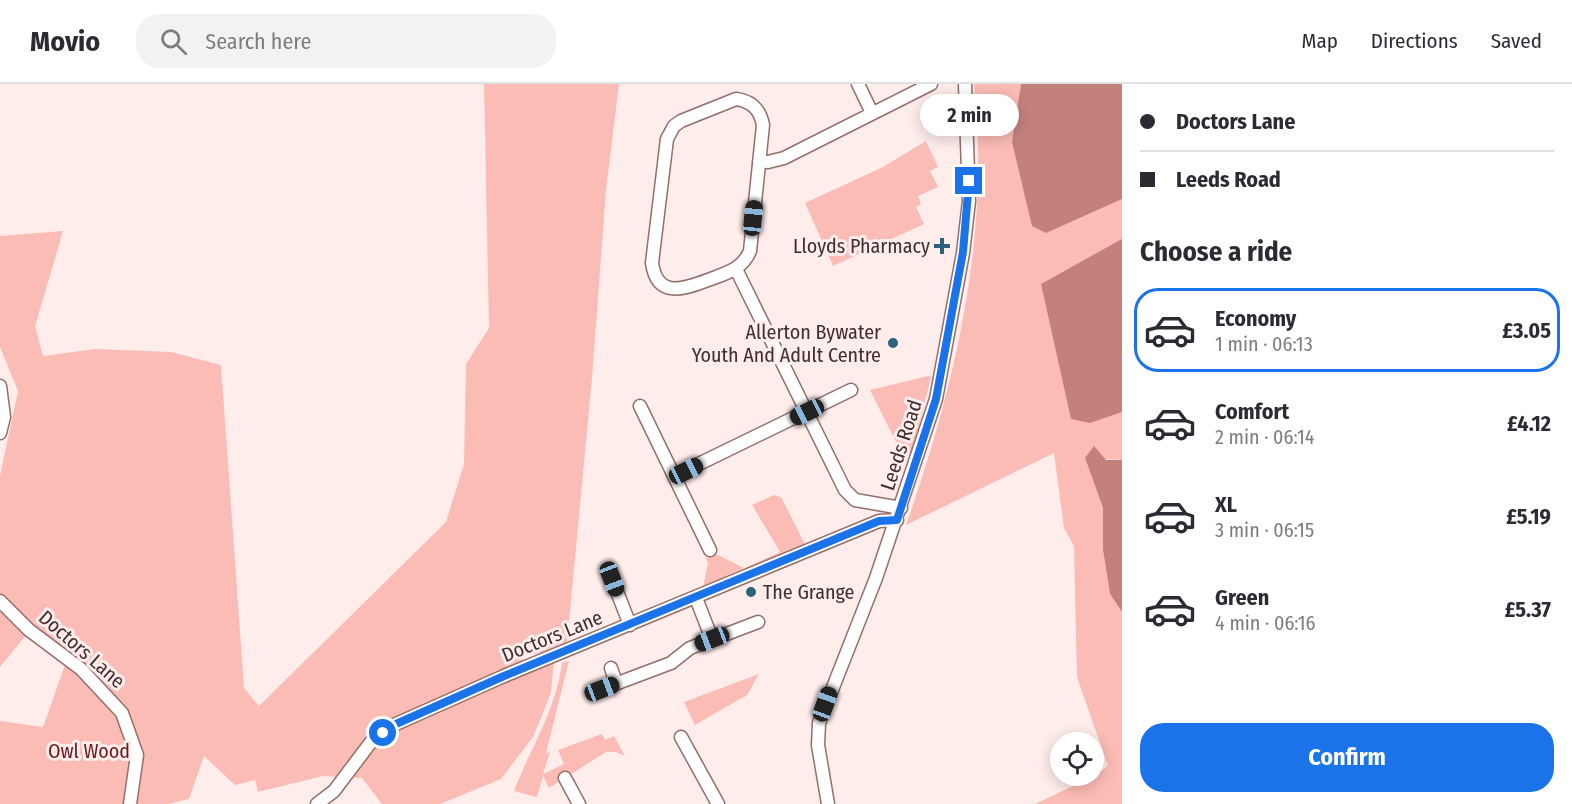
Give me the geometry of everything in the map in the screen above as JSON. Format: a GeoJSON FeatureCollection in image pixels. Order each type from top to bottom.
{"type":"FeatureCollection","features":[{"type":"Feature","properties":{"kind":"street"},"geometry":{"type":"LineString","coordinates":[[858,84],[872,113]]}},
{"type":"Feature","properties":{"kind":"street"},"geometry":{"type":"LineString","coordinates":[[759,161],[768,162],[784,158],[931,84]]}},
{"type":"Feature","properties":{"kind":"street","name":"Leeds Road"},"geometry":{"type":"LineString","coordinates":[[828,804],[818,746],[819,723],[899,514],[936,399],[963,252],[969,162],[965,84]]}},
{"type":"Feature","properties":{"kind":"street"},"geometry":{"type":"LineString","coordinates":[[728,100],[744,100],[751,103],[762,116],[759,161],[750,251],[743,263],[736,269],[680,290],[671,289],[657,279],[652,263],[667,139],[674,126],[728,100]]}},
{"type":"Feature","properties":{"kind":"street"},"geometry":{"type":"LineString","coordinates":[[736,269],[845,490],[855,500],[899,514]]}},
{"type":"Feature","properties":{"kind":"street"},"geometry":{"type":"LineString","coordinates":[[0,386],[4,417],[0,433]]}},
{"type":"Feature","properties":{"kind":"street"},"geometry":{"type":"LineString","coordinates":[[674,476],[851,390]]}},
{"type":"Feature","properties":{"kind":"street"},"geometry":{"type":"LineString","coordinates":[[640,406],[710,550]]}},
{"type":"Feature","properties":{"kind":"street","name":"Doctors Lane"},"geometry":{"type":"LineString","coordinates":[[317,804],[334,791],[371,742],[396,724],[504,676],[899,514]]}},
{"type":"Feature","properties":{"kind":"street"},"geometry":{"type":"LineString","coordinates":[[612,579],[630,625]]}},
{"type":"Feature","properties":{"kind":"street"},"geometry":{"type":"LineString","coordinates":[[696,598],[712,639]]}},
{"type":"Feature","properties":{"kind":"street","name":"Doctors Lane"},"geometry":{"type":"LineString","coordinates":[[0,601],[29,630],[81,669],[122,713],[135,742],[137,755],[130,804]]}},
{"type":"Feature","properties":{"kind":"street"},"geometry":{"type":"LineString","coordinates":[[602,689],[670,663],[690,648],[758,622]]}},
{"type":"Feature","properties":{"kind":"street"},"geometry":{"type":"LineString","coordinates":[[611,668],[616,683]]}},
{"type":"Feature","properties":{"kind":"street"},"geometry":{"type":"LineString","coordinates":[[681,737],[718,804]]}},
{"type":"Feature","properties":{"kind":"street"},"geometry":{"type":"LineString","coordinates":[[565,778],[579,804]]}},
{"type":"Feature","properties":{"kind":"green space","name":"Owl Wood"},"geometry":{"type":"Polygon","coordinates":[[[484,84],[619,84],[606,190],[592,378],[567,643],[604,629],[556,652],[523,655],[521,666],[554,660],[551,692],[533,737],[501,779],[440,804],[382,804],[362,778],[323,776],[258,792],[255,780],[235,785],[204,756],[189,799],[168,804],[0,804],[0,721],[43,727],[65,665],[0,594],[0,476],[18,391],[0,347],[0,236],[63,231],[35,326],[43,356],[96,349],[171,352],[221,365],[244,688],[259,706],[446,522],[464,464],[466,364],[489,328],[484,84]]]}},
{"type":"Feature","properties":{"kind":"green space"},"geometry":{"type":"Polygon","coordinates":[[[974,84],[1122,84],[1122,460],[1085,458],[1103,508],[1103,550],[1110,594],[1122,612],[1122,804],[1035,804],[1073,786],[1104,786],[1104,769],[1108,766],[1104,755],[1104,732],[1096,732],[1077,677],[1074,546],[1064,528],[1054,453],[906,525],[946,394],[966,303],[977,212],[978,146],[974,84]]]}},
{"type":"Feature","properties":{"kind":"green space"},"geometry":{"type":"Polygon","coordinates":[[[926,141],[938,167],[930,171],[938,187],[918,196],[921,204],[916,207],[924,224],[833,266],[805,203],[883,167],[926,141]]]}},
{"type":"Feature","properties":{"kind":"green space"},"geometry":{"type":"Polygon","coordinates":[[[931,377],[912,454],[900,450],[870,390],[931,377]]]}},
{"type":"Feature","properties":{"kind":"green space"},"geometry":{"type":"Polygon","coordinates":[[[774,495],[781,497],[806,546],[747,572],[745,568],[780,552],[752,505],[774,495]]]}},
{"type":"Feature","properties":{"kind":"green space"},"geometry":{"type":"Polygon","coordinates":[[[716,554],[744,568],[703,587],[708,563],[706,558],[716,554]]]}},
{"type":"Feature","properties":{"kind":"green space"},"geometry":{"type":"Polygon","coordinates":[[[0,605],[28,633],[0,667],[0,605]]]}},
{"type":"Feature","properties":{"kind":"green space"},"geometry":{"type":"Polygon","coordinates":[[[569,661],[546,753],[550,752],[543,774],[564,764],[558,750],[602,734],[605,740],[614,736],[625,756],[616,752],[606,752],[549,788],[543,776],[537,797],[514,791],[554,699],[562,663],[569,661]]]}},
{"type":"Feature","properties":{"kind":"green space"},"geometry":{"type":"Polygon","coordinates":[[[759,674],[747,695],[695,725],[684,702],[759,674]]]}},
{"type":"Feature","properties":{"kind":"shaded area"},"geometry":{"type":"Polygon","coordinates":[[[1021,84],[1122,84],[1122,199],[1046,233],[1032,226],[1012,142],[1021,84]]]}},
{"type":"Feature","properties":{"kind":"shaded area"},"geometry":{"type":"Polygon","coordinates":[[[1122,239],[1122,412],[1090,423],[1071,419],[1041,284],[1122,239]]]}},
{"type":"Feature","properties":{"kind":"shaded area"},"geometry":{"type":"Polygon","coordinates":[[[1094,446],[1106,460],[1122,460],[1122,612],[1110,594],[1103,550],[1103,508],[1085,458],[1094,446]]]}},
{"type":"Feature","properties":{"kind":"place","name":"Lloyds Pharmacy"},"geometry":{"type":"Point","coordinates":[942,246]}},
{"type":"Feature","properties":{"kind":"place","name":"Allerton Bywater Youth And Adult Centre"},"geometry":{"type":"Point","coordinates":[893,343]}},
{"type":"Feature","properties":{"kind":"place","name":"The Grange"},"geometry":{"type":"Point","coordinates":[751,592]}},
{"type":"Feature","properties":{"kind":"route"},"geometry":{"type":"LineString","coordinates":[[383,733],[396,724],[557,654],[565,653],[879,521],[897,520],[936,399],[963,252],[969,181]]}}]}
